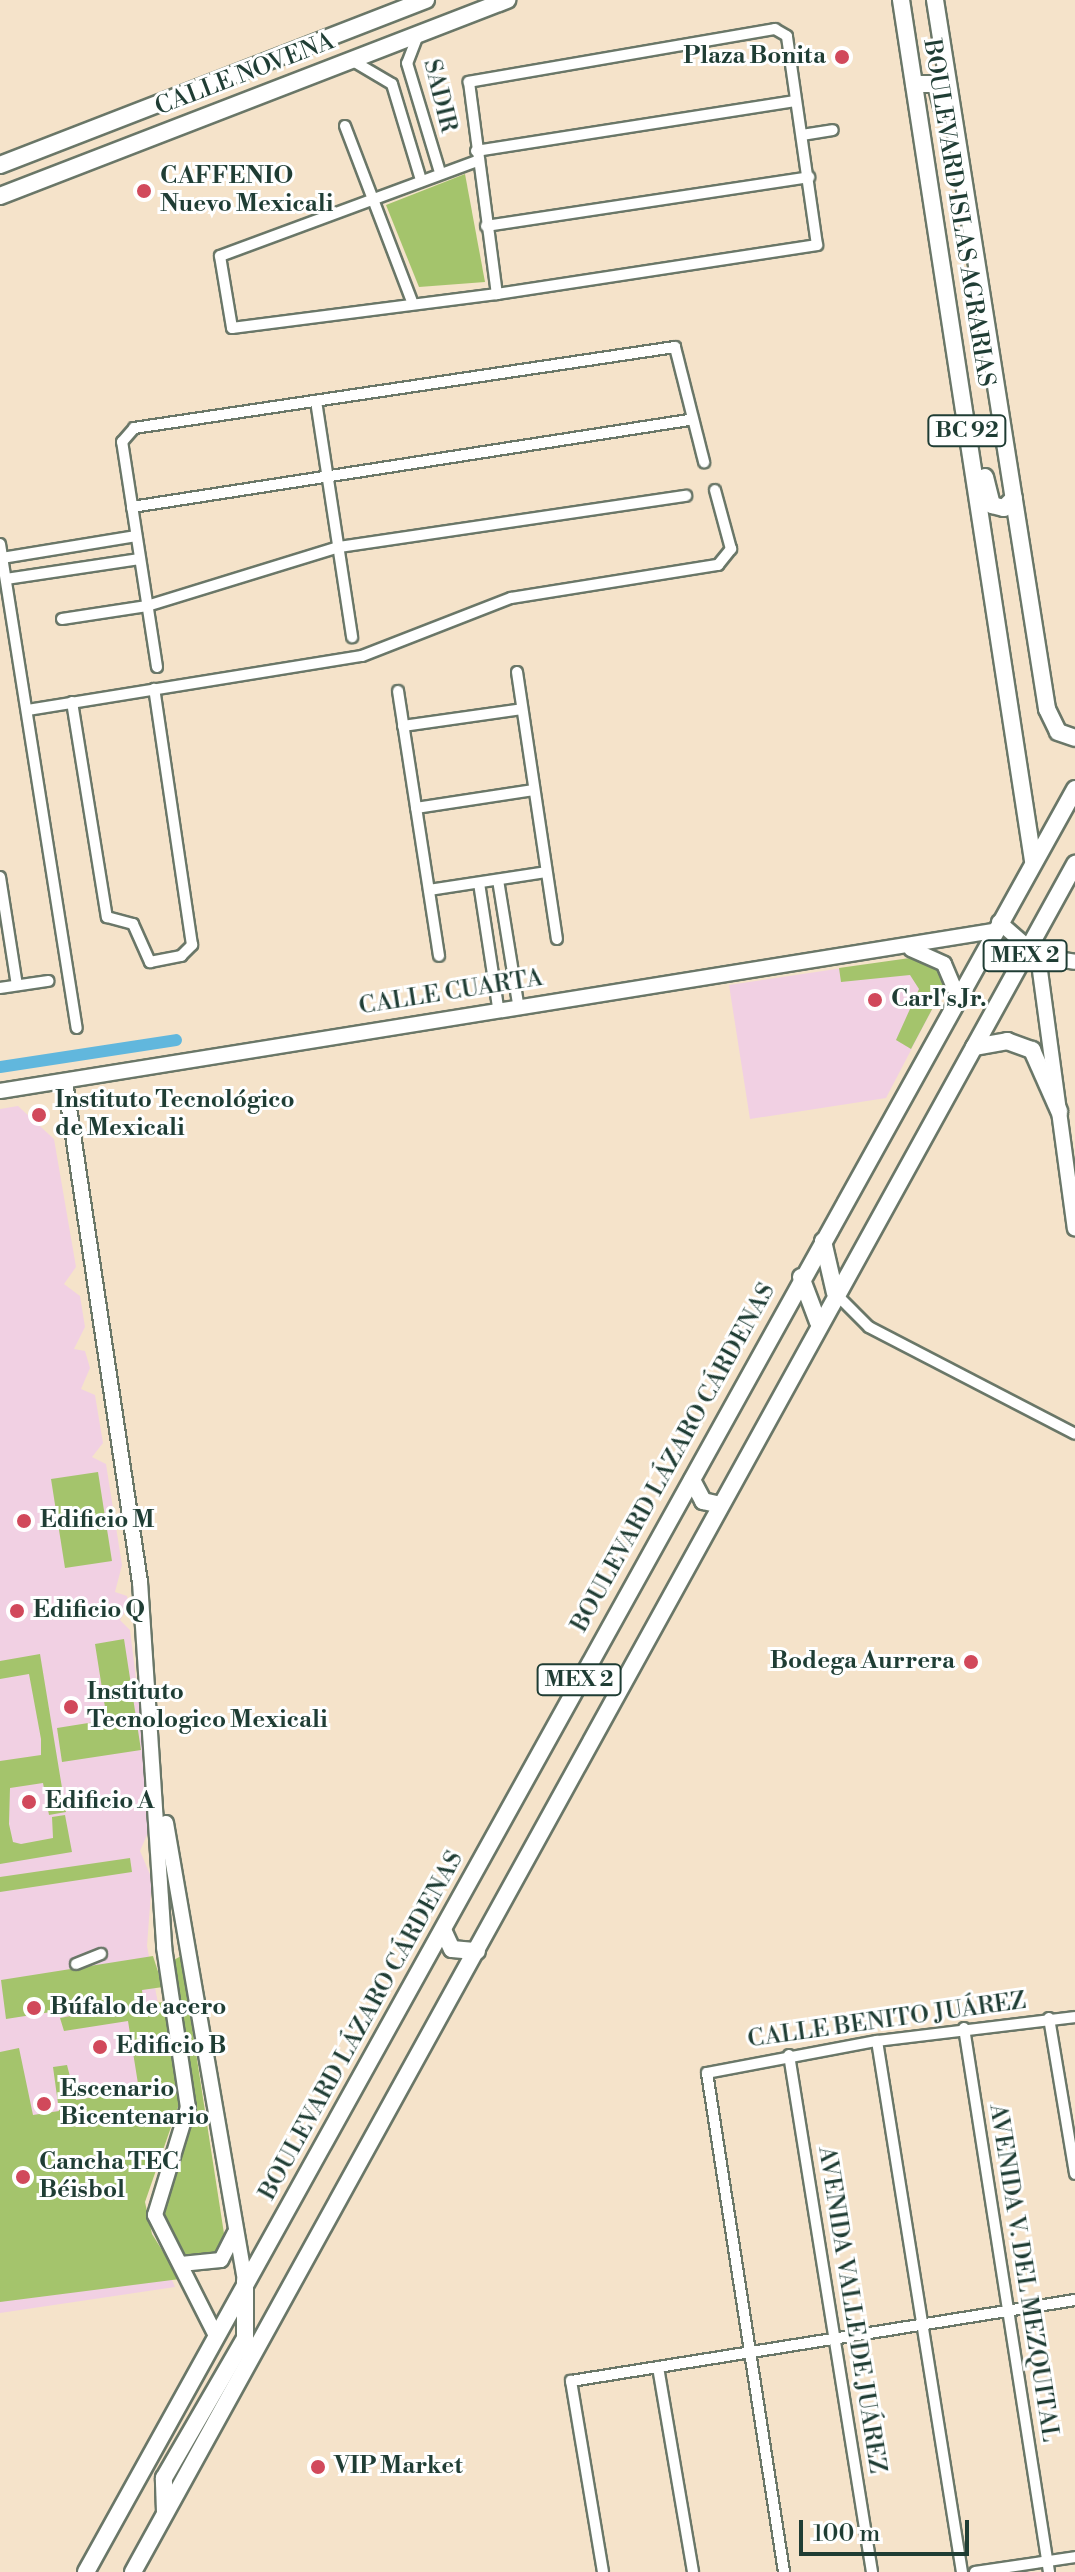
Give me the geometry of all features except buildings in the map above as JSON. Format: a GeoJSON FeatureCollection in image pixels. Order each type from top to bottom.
{"type":"FeatureCollection","features":[{"type":"Feature","properties":{"kind":"main road","name":"CALLE NOVENA"},"geometry":{"type":"LineString","coordinates":[[0,165],[426,0]]}},
{"type":"Feature","properties":{"kind":"main road","name":"CALLE NOVENA"},"geometry":{"type":"LineString","coordinates":[[0,196],[507,0]]}},
{"type":"Feature","properties":{"kind":"main road","name":"BOULEVARD ISLAS AGRARIAS"},"geometry":{"type":"LineString","coordinates":[[901,0],[1033,861]]}},
{"type":"Feature","properties":{"kind":"main road","name":"BOULEVARD ISLAS AGRARIAS"},"geometry":{"type":"LineString","coordinates":[[935,0],[1047,709],[1058,732],[1075,738]]}},
{"type":"Feature","properties":{"kind":"main road"},"geometry":{"type":"LineString","coordinates":[[914,84],[936,85],[958,149]]}},
{"type":"Feature","properties":{"kind":"main road"},"geometry":{"type":"LineString","coordinates":[[965,414],[977,425],[992,505],[1004,508],[1014,498]]}},
{"type":"Feature","properties":{"kind":"main road","name":"BOULEVARD LÁZARO CÁRDENAS"},"geometry":{"type":"LineString","coordinates":[[86,2572],[215,2334],[692,1480],[801,1277],[1075,789]]}},
{"type":"Feature","properties":{"kind":"main road","name":"MEX 2"},"geometry":{"type":"LineString","coordinates":[[133,2572],[477,1951],[818,1322],[974,1047],[1035,950],[1075,864]]}},
{"type":"Feature","properties":{"kind":"main road"},"geometry":{"type":"LineString","coordinates":[[974,1047],[1007,1041],[1032,1050],[1059,1111]]}},
{"type":"Feature","properties":{"kind":"main road"},"geometry":{"type":"LineString","coordinates":[[823,1239],[835,1293]]}},
{"type":"Feature","properties":{"kind":"main road"},"geometry":{"type":"LineString","coordinates":[[801,1277],[818,1322]]}},
{"type":"Feature","properties":{"kind":"main road"},"geometry":{"type":"LineString","coordinates":[[692,1480],[703,1501],[720,1505]]}},
{"type":"Feature","properties":{"kind":"main road"},"geometry":{"type":"LineString","coordinates":[[443,1930],[452,1949],[477,1951]]}},
{"type":"Feature","properties":{"kind":"main road"},"geometry":{"type":"LineString","coordinates":[[165,2512],[164,2478],[245,2338],[245,2281]]}},
{"type":"Feature","properties":{"kind":"street"},"geometry":{"type":"LineString","coordinates":[[497,294],[477,156],[465,91],[475,79],[775,29],[787,36],[817,245],[497,294],[412,301],[232,328],[220,256],[477,156],[795,101]]}},
{"type":"Feature","properties":{"kind":"street","name":"SADIR"},"geometry":{"type":"LineString","coordinates":[[418,34],[407,63],[439,169]]}},
{"type":"Feature","properties":{"kind":"street","name":"SADIR"},"geometry":{"type":"LineString","coordinates":[[351,60],[392,84],[420,177]]}},
{"type":"Feature","properties":{"kind":"street"},"geometry":{"type":"LineString","coordinates":[[345,126],[412,301]]}},
{"type":"Feature","properties":{"kind":"street"},"geometry":{"type":"LineString","coordinates":[[802,135],[833,130]]}},
{"type":"Feature","properties":{"kind":"street"},"geometry":{"type":"LineString","coordinates":[[486,226],[809,177]]}},
{"type":"Feature","properties":{"kind":"street"},"geometry":{"type":"LineString","coordinates":[[157,667],[122,442],[134,428],[675,347],[689,420],[704,462]]}},
{"type":"Feature","properties":{"kind":"street"},"geometry":{"type":"LineString","coordinates":[[316,401],[352,637]]}},
{"type":"Feature","properties":{"kind":"street"},"geometry":{"type":"LineString","coordinates":[[132,507],[689,420]]}},
{"type":"Feature","properties":{"kind":"street"},"geometry":{"type":"LineString","coordinates":[[28,710],[362,656],[511,598],[718,565],[731,549],[715,490]]}},
{"type":"Feature","properties":{"kind":"street"},"geometry":{"type":"LineString","coordinates":[[62,619],[147,606],[339,547],[686,496]]}},
{"type":"Feature","properties":{"kind":"street"},"geometry":{"type":"LineString","coordinates":[[2,558],[136,536]]}},
{"type":"Feature","properties":{"kind":"street"},"geometry":{"type":"LineString","coordinates":[[0,544],[77,1028]]}},
{"type":"Feature","properties":{"kind":"street"},"geometry":{"type":"LineString","coordinates":[[6,579],[140,559]]}},
{"type":"Feature","properties":{"kind":"street"},"geometry":{"type":"LineString","coordinates":[[517,672],[557,939]]}},
{"type":"Feature","properties":{"kind":"street"},"geometry":{"type":"LineString","coordinates":[[72,702],[107,917],[133,924],[150,962],[181,956],[192,945],[154,689]]}},
{"type":"Feature","properties":{"kind":"street"},"geometry":{"type":"LineString","coordinates":[[398,691],[439,956]]}},
{"type":"Feature","properties":{"kind":"street"},"geometry":{"type":"LineString","coordinates":[[403,726],[522,709]]}},
{"type":"Feature","properties":{"kind":"street"},"geometry":{"type":"LineString","coordinates":[[416,808],[534,790]]}},
{"type":"Feature","properties":{"kind":"street"},"geometry":{"type":"LineString","coordinates":[[429,890],[546,872]]}},
{"type":"Feature","properties":{"kind":"street"},"geometry":{"type":"LineString","coordinates":[[0,877],[17,985]]}},
{"type":"Feature","properties":{"kind":"street"},"geometry":{"type":"LineString","coordinates":[[498,880],[518,1004]]}},
{"type":"Feature","properties":{"kind":"street"},"geometry":{"type":"LineString","coordinates":[[479,883],[498,1007]]}},
{"type":"Feature","properties":{"kind":"street"},"geometry":{"type":"LineString","coordinates":[[996,927],[1035,950],[1075,962]]}},
{"type":"Feature","properties":{"kind":"street","name":"CALLE CUARTA"},"geometry":{"type":"LineString","coordinates":[[0,1091],[498,1007],[910,949],[996,927]]}},
{"type":"Feature","properties":{"kind":"street"},"geometry":{"type":"LineString","coordinates":[[910,949],[944,964],[958,997]]}},
{"type":"Feature","properties":{"kind":"street"},"geometry":{"type":"LineString","coordinates":[[1035,950],[1075,1229]]}},
{"type":"Feature","properties":{"kind":"street"},"geometry":{"type":"LineString","coordinates":[[0,988],[48,981]]}},
{"type":"Feature","properties":{"kind":"street"},"geometry":{"type":"LineString","coordinates":[[65,1081],[140,1582],[159,1783],[165,1957],[188,2114],[155,2215],[215,2334]]}},
{"type":"Feature","properties":{"kind":"street"},"geometry":{"type":"LineString","coordinates":[[835,1293],[869,1327],[1075,1434]]}},
{"type":"Feature","properties":{"kind":"street"},"geometry":{"type":"LineString","coordinates":[[159,1783],[245,2281]]}},
{"type":"Feature","properties":{"kind":"street"},"geometry":{"type":"LineString","coordinates":[[165,1957],[188,1953]]}},
{"type":"Feature","properties":{"kind":"street"},"geometry":{"type":"LineString","coordinates":[[76,1964],[101,1954]]}},
{"type":"Feature","properties":{"kind":"street","name":"CALLE BENITO JUÁREZ"},"geometry":{"type":"LineString","coordinates":[[750,2352],[707,2073],[789,2055],[877,2041],[964,2028],[1075,2017]]}},
{"type":"Feature","properties":{"kind":"street"},"geometry":{"type":"LineString","coordinates":[[1049,2018],[1075,2174]]}},
{"type":"Feature","properties":{"kind":"street","name":"AVENIDA V. DEL MEZQUITAL"},"geometry":{"type":"LineString","coordinates":[[964,2028],[1048,2566]]}},
{"type":"Feature","properties":{"kind":"street"},"geometry":{"type":"LineString","coordinates":[[877,2041],[962,2572]]}},
{"type":"Feature","properties":{"kind":"street","name":"AVENIDA VALLE DE JUÁREZ"},"geometry":{"type":"LineString","coordinates":[[789,2055],[872,2572]]}},
{"type":"Feature","properties":{"kind":"street"},"geometry":{"type":"LineString","coordinates":[[181,2264],[221,2260],[235,2231]]}},
{"type":"Feature","properties":{"kind":"street"},"geometry":{"type":"LineString","coordinates":[[603,2572],[571,2381],[1075,2300]]}},
{"type":"Feature","properties":{"kind":"street"},"geometry":{"type":"LineString","coordinates":[[750,2352],[784,2572]]}},
{"type":"Feature","properties":{"kind":"street"},"geometry":{"type":"LineString","coordinates":[[658,2367],[693,2572]]}},
{"type":"Feature","properties":{"kind":"street"},"geometry":{"type":"LineString","coordinates":[[975,2572],[1048,2566],[1075,2557]]}},
{"type":"Feature","properties":{"kind":"shaded area"},"geometry":{"type":"Polygon","coordinates":[[[917,957],[946,983],[886,1098],[750,1119],[729,985],[917,957]]]}},
{"type":"Feature","properties":{"kind":"shaded area","name":"Instituto Tecnologico Mexicali"},"geometry":{"type":"Polygon","coordinates":[[[18,1106],[54,1139],[76,1267],[64,1284],[80,1296],[85,1327],[74,1349],[85,1351],[90,1368],[81,1389],[95,1395],[103,1443],[92,1457],[106,1464],[122,1565],[115,1592],[127,1596],[129,1605],[120,1620],[130,1630],[146,1760],[150,1828],[140,1851],[152,1879],[147,1946],[176,2097],[136,2195],[175,2287],[0,2313],[0,1109],[18,1106]]]}},
{"type":"Feature","properties":{"kind":"green space"},"geometry":{"type":"Polygon","coordinates":[[[465,174],[485,282],[419,287],[386,205],[465,174]]]}},
{"type":"Feature","properties":{"kind":"green space"},"geometry":{"type":"Polygon","coordinates":[[[917,957],[940,967],[946,983],[911,1049],[896,1040],[919,989],[910,975],[841,982],[839,968],[917,957]]]}},
{"type":"Feature","properties":{"kind":"green space"},"geometry":{"type":"Polygon","coordinates":[[[98,1472],[112,1561],[65,1568],[51,1479],[98,1472]]]}},
{"type":"Feature","properties":{"kind":"green space"},"geometry":{"type":"Polygon","coordinates":[[[124,1639],[141,1750],[62,1762],[57,1728],[107,1720],[95,1644],[124,1639]]]}},
{"type":"Feature","properties":{"kind":"green space"},"geometry":{"type":"Polygon","coordinates":[[[40,1654],[66,1812],[49,1815],[43,1783],[10,1788],[9,1824],[13,1842],[21,1844],[53,1838],[52,1817],[65,1815],[72,1852],[0,1864],[0,1761],[41,1755],[41,1739],[29,1674],[0,1679],[0,1661],[40,1654]]]}},
{"type":"Feature","properties":{"kind":"green space"},"geometry":{"type":"Polygon","coordinates":[[[130,1858],[132,1872],[0,1892],[0,1877],[130,1858]]]}},
{"type":"Feature","properties":{"kind":"green space"},"geometry":{"type":"Polygon","coordinates":[[[153,1956],[163,1987],[142,1990],[144,2004],[165,2002],[179,2104],[145,2202],[152,2234],[180,2279],[0,2302],[0,2052],[19,2048],[33,2115],[59,2111],[53,2067],[67,2065],[76,2100],[139,2090],[128,2021],[64,2031],[60,2018],[97,2011],[96,2005],[6,2019],[1,1980],[153,1956]]]}},
{"type":"Feature","properties":{"kind":"green space"},"geometry":{"type":"Polygon","coordinates":[[[181,1956],[225,2240],[218,2254],[178,2260],[160,2216],[194,2108],[172,1961],[181,1956]]]}},
{"type":"Feature","properties":{"kind":"waterway"},"geometry":{"type":"LineString","coordinates":[[0,1067],[176,1040]]}},
{"type":"Feature","properties":{"kind":"place","name":"Plaza Bonita"},"geometry":{"type":"Point","coordinates":[842,57]}},
{"type":"Feature","properties":{"kind":"place","name":"CAFFENIO Nuevo Mexicali"},"geometry":{"type":"Point","coordinates":[144,191]}},
{"type":"Feature","properties":{"kind":"place","name":"Carl's Jr."},"geometry":{"type":"Point","coordinates":[875,1000]}},
{"type":"Feature","properties":{"kind":"place","name":"Instituto Tecnológico de Mexicali"},"geometry":{"type":"Point","coordinates":[39,1115]}},
{"type":"Feature","properties":{"kind":"place","name":"Edificio M"},"geometry":{"type":"Point","coordinates":[24,1521]}},
{"type":"Feature","properties":{"kind":"place","name":"Edificio Q"},"geometry":{"type":"Point","coordinates":[17,1611]}},
{"type":"Feature","properties":{"kind":"place","name":"Bodega Aurrera"},"geometry":{"type":"Point","coordinates":[971,1662]}},
{"type":"Feature","properties":{"kind":"place","name":"Instituto Tecnologico Mexicali"},"geometry":{"type":"Point","coordinates":[71,1707]}},
{"type":"Feature","properties":{"kind":"place","name":"Edificio A"},"geometry":{"type":"Point","coordinates":[29,1802]}},
{"type":"Feature","properties":{"kind":"place","name":"Búfalo de acero"},"geometry":{"type":"Point","coordinates":[34,2008]}},
{"type":"Feature","properties":{"kind":"place","name":"Edificio B"},"geometry":{"type":"Point","coordinates":[100,2047]}},
{"type":"Feature","properties":{"kind":"place","name":"Escenario Bicentenario"},"geometry":{"type":"Point","coordinates":[44,2104]}},
{"type":"Feature","properties":{"kind":"place","name":"Cancha TEC Béisbol"},"geometry":{"type":"Point","coordinates":[23,2177]}},
{"type":"Feature","properties":{"kind":"place","name":"VIP Market"},"geometry":{"type":"Point","coordinates":[318,2467]}}]}
